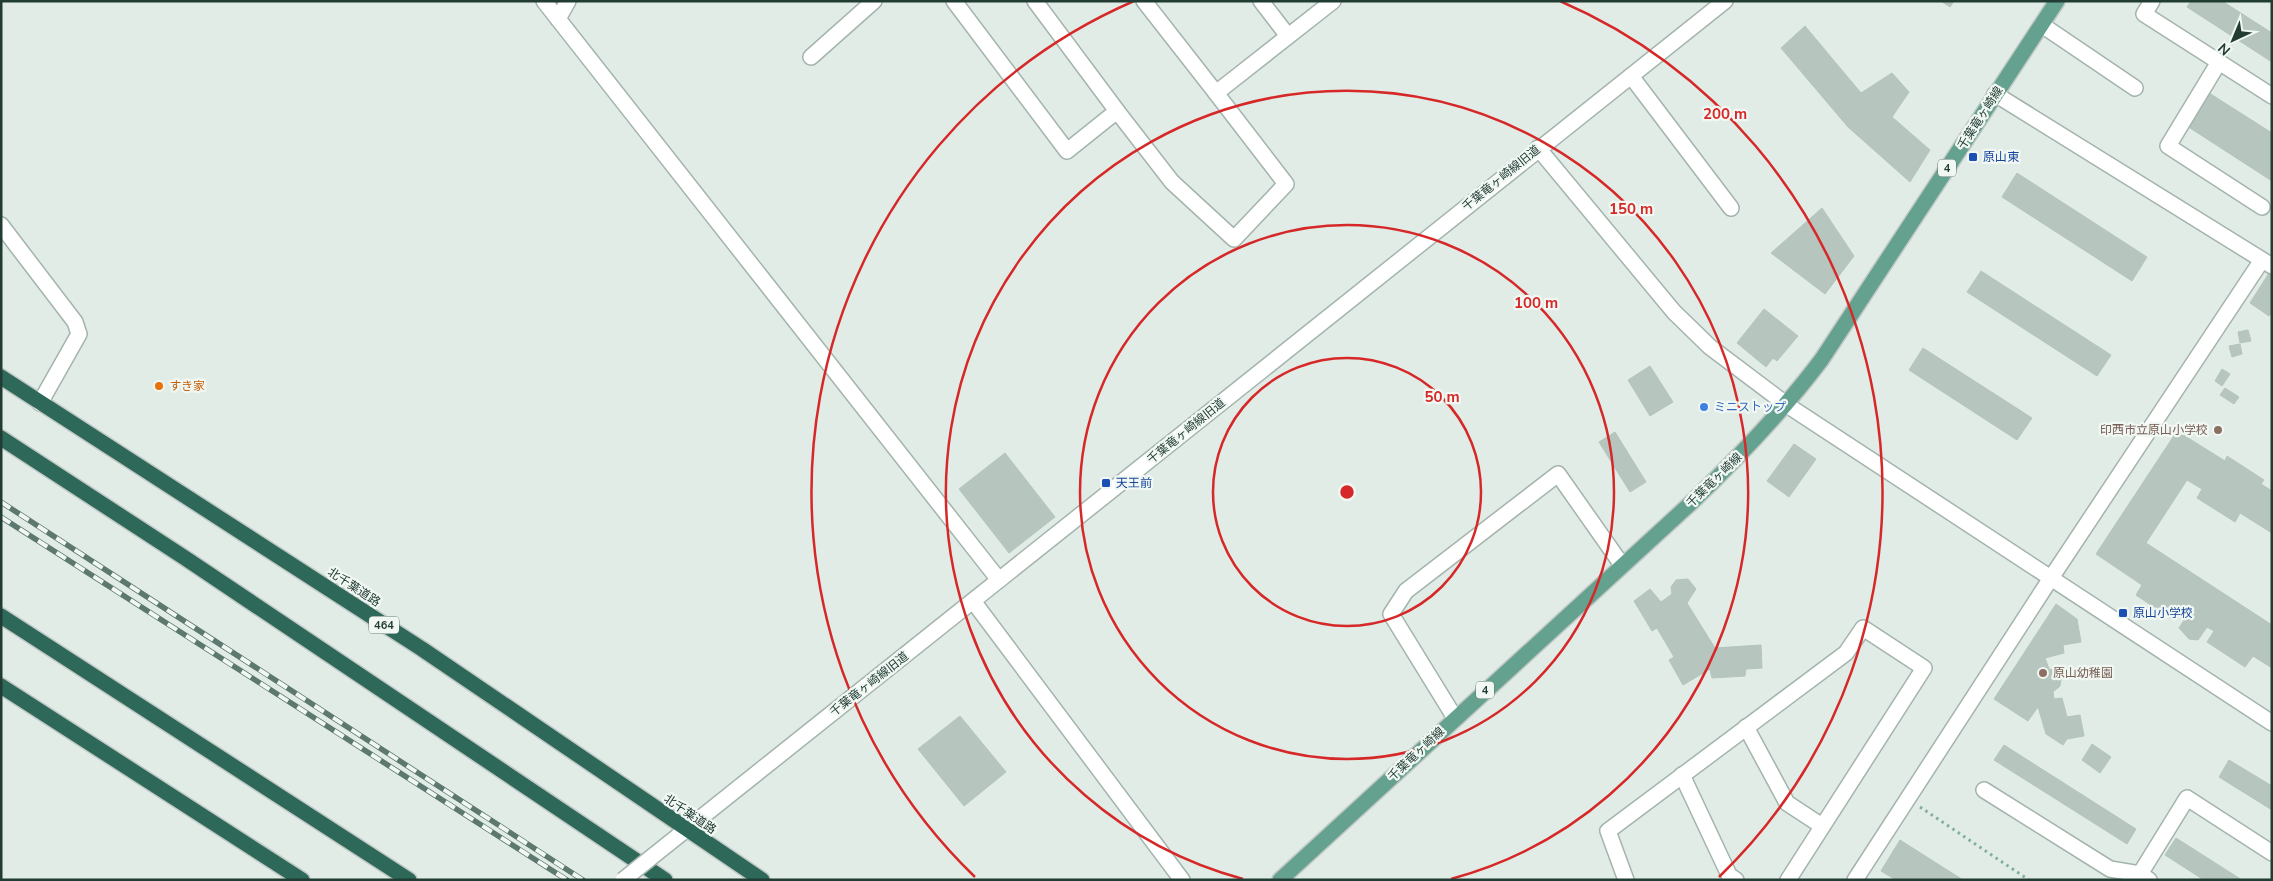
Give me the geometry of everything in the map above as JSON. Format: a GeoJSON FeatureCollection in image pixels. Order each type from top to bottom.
{"type":"FeatureCollection","features":[{"type":"Feature","properties":{"kind":"highway","name":"北千葉道路"},"geometry":{"type":"LineString","coordinates":[[1,377],[422,649],[762,880]]}},
{"type":"Feature","properties":{"kind":"highway"},"geometry":{"type":"LineString","coordinates":[[1,438],[184,558],[665,880]]}},
{"type":"Feature","properties":{"kind":"highway"},"geometry":{"type":"LineString","coordinates":[[1,616],[409,880]]}},
{"type":"Feature","properties":{"kind":"highway"},"geometry":{"type":"LineString","coordinates":[[1,686],[302,880]]}},
{"type":"Feature","properties":{"kind":"main road","name":"千葉竜ヶ崎線"},"geometry":{"type":"LineString","coordinates":[[1280,880],[1724,470],[1787,405],[1822,359],[2057,1]]}},
{"type":"Feature","properties":{"kind":"street"},"geometry":{"type":"LineString","coordinates":[[544,1],[999,580]]}},
{"type":"Feature","properties":{"kind":"street"},"geometry":{"type":"LineString","coordinates":[[558,19],[568,1]]}},
{"type":"Feature","properties":{"kind":"street"},"geometry":{"type":"LineString","coordinates":[[811,57],[874,1]]}},
{"type":"Feature","properties":{"kind":"street"},"geometry":{"type":"LineString","coordinates":[[954,1],[1067,151],[1117,111]]}},
{"type":"Feature","properties":{"kind":"street"},"geometry":{"type":"LineString","coordinates":[[1035,1],[1172,182],[1234,239],[1286,184],[1144,1]]}},
{"type":"Feature","properties":{"kind":"street"},"geometry":{"type":"LineString","coordinates":[[1261,1],[1288,36]]}},
{"type":"Feature","properties":{"kind":"street"},"geometry":{"type":"LineString","coordinates":[[1216,93],[1333,1]]}},
{"type":"Feature","properties":{"kind":"street","name":"千葉竜ヶ崎線旧道"},"geometry":{"type":"LineString","coordinates":[[623,880],[1538,148],[1725,1]]}},
{"type":"Feature","properties":{"kind":"street"},"geometry":{"type":"LineString","coordinates":[[2152,1],[2144,14],[2272,96]]}},
{"type":"Feature","properties":{"kind":"street"},"geometry":{"type":"LineString","coordinates":[[2042,25],[2135,88]]}},
{"type":"Feature","properties":{"kind":"street"},"geometry":{"type":"LineString","coordinates":[[2219,62],[2168,146],[2262,207]]}},
{"type":"Feature","properties":{"kind":"street"},"geometry":{"type":"LineString","coordinates":[[1631,76],[1731,208]]}},
{"type":"Feature","properties":{"kind":"street"},"geometry":{"type":"LineString","coordinates":[[1855,880],[2051,578],[2267,263],[1995,94]]}},
{"type":"Feature","properties":{"kind":"street"},"geometry":{"type":"LineString","coordinates":[[1538,148],[1674,312],[1710,347],[1787,405],[2272,723]]}},
{"type":"Feature","properties":{"kind":"street"},"geometry":{"type":"LineString","coordinates":[[1,224],[75,322],[79,334],[40,403]]}},
{"type":"Feature","properties":{"kind":"street"},"geometry":{"type":"LineString","coordinates":[[1454,718],[1390,614],[1406,591],[1558,474],[1622,565]]}},
{"type":"Feature","properties":{"kind":"street"},"geometry":{"type":"LineString","coordinates":[[973,601],[1182,880]]}},
{"type":"Feature","properties":{"kind":"street"},"geometry":{"type":"LineString","coordinates":[[1626,880],[1608,830],[1846,653],[1864,628],[1924,668],[1788,880]]}},
{"type":"Feature","properties":{"kind":"street"},"geometry":{"type":"LineString","coordinates":[[1746,727],[1787,803],[1822,826]]}},
{"type":"Feature","properties":{"kind":"street"},"geometry":{"type":"LineString","coordinates":[[1682,775],[1729,875],[1736,880]]}},
{"type":"Feature","properties":{"kind":"street"},"geometry":{"type":"LineString","coordinates":[[1984,790],[2110,869],[2144,877],[2187,798],[2272,853]]}},
{"type":"Feature","properties":{"kind":"path"},"geometry":{"type":"LineString","coordinates":[[1907,798],[2029,880]]}},
{"type":"Feature","properties":{"kind":"building"},"geometry":{"type":"Polygon","coordinates":[[[1941,1],[1954,1],[1950,7],[1941,1]]]}},
{"type":"Feature","properties":{"kind":"building"},"geometry":{"type":"Polygon","coordinates":[[[2191,1],[2222,1],[2272,33],[2272,62],[2187,7],[2191,1]]]}},
{"type":"Feature","properties":{"kind":"building"},"geometry":{"type":"Polygon","coordinates":[[[1805,26],[1861,93],[1892,73],[1909,92],[1892,117],[1930,150],[1910,182],[1848,127],[1781,48],[1805,26]]]}},
{"type":"Feature","properties":{"kind":"building"},"geometry":{"type":"Polygon","coordinates":[[[2209,93],[2272,133],[2272,181],[2187,126],[2209,93]]]}},
{"type":"Feature","properties":{"kind":"building"},"geometry":{"type":"Polygon","coordinates":[[[2017,173],[2147,257],[2132,281],[2002,197],[2017,173]]]}},
{"type":"Feature","properties":{"kind":"building"},"geometry":{"type":"Polygon","coordinates":[[[1822,208],[1854,256],[1825,294],[1771,253],[1822,208]]]}},
{"type":"Feature","properties":{"kind":"building"},"geometry":{"type":"Polygon","coordinates":[[[1981,271],[2111,355],[2097,376],[1967,292],[1981,271]]]}},
{"type":"Feature","properties":{"kind":"building"},"geometry":{"type":"Polygon","coordinates":[[[2269,273],[2272,275],[2272,312],[2269,316],[2250,303],[2269,273]]]}},
{"type":"Feature","properties":{"kind":"building"},"geometry":{"type":"Polygon","coordinates":[[[1764,309],[1798,336],[1777,361],[1773,358],[1766,367],[1737,343],[1764,309]]]}},
{"type":"Feature","properties":{"kind":"building"},"geometry":{"type":"Polygon","coordinates":[[[2248,330],[2251,341],[2240,343],[2238,332],[2248,330]]]}},
{"type":"Feature","properties":{"kind":"building"},"geometry":{"type":"Polygon","coordinates":[[[2240,344],[2242,354],[2232,357],[2229,346],[2240,344]]]}},
{"type":"Feature","properties":{"kind":"building"},"geometry":{"type":"Polygon","coordinates":[[[1923,348],[2032,418],[2017,440],[1909,370],[1923,348]]]}},
{"type":"Feature","properties":{"kind":"building"},"geometry":{"type":"Polygon","coordinates":[[[1650,366],[1673,402],[1650,416],[1628,380],[1650,366]]]}},
{"type":"Feature","properties":{"kind":"building"},"geometry":{"type":"Polygon","coordinates":[[[2222,369],[2230,374],[2222,386],[2215,381],[2222,369]]]}},
{"type":"Feature","properties":{"kind":"building"},"geometry":{"type":"Polygon","coordinates":[[[2225,388],[2239,397],[2234,404],[2220,395],[2225,388]]]}},
{"type":"Feature","properties":{"kind":"building"},"geometry":{"type":"Polygon","coordinates":[[[2177,431],[2225,461],[2227,456],[2264,480],[2261,484],[2272,491],[2272,533],[2240,513],[2235,522],[2197,498],[2202,489],[2187,480],[2146,543],[2272,625],[2272,668],[2253,656],[2245,667],[2207,642],[2214,631],[2207,627],[2198,640],[2189,639],[2179,628],[2188,614],[2180,610],[2173,620],[2136,595],[2142,585],[2096,554],[2177,431]]]}},
{"type":"Feature","properties":{"kind":"building"},"geometry":{"type":"Polygon","coordinates":[[[1615,432],[1646,482],[1630,492],[1599,442],[1615,432]]]}},
{"type":"Feature","properties":{"kind":"building"},"geometry":{"type":"Polygon","coordinates":[[[1794,444],[1816,459],[1789,497],[1767,481],[1794,444]]]}},
{"type":"Feature","properties":{"kind":"building"},"geometry":{"type":"Polygon","coordinates":[[[1005,453],[1055,517],[1009,553],[959,489],[1005,453]]]}},
{"type":"Feature","properties":{"kind":"building"},"geometry":{"type":"Polygon","coordinates":[[[1688,579],[1696,589],[1687,603],[1715,648],[1761,645],[1762,668],[1746,669],[1745,676],[1712,678],[1710,669],[1683,685],[1669,660],[1674,657],[1657,628],[1652,631],[1634,601],[1650,589],[1661,602],[1672,594],[1671,587],[1676,580],[1688,579]]]}},
{"type":"Feature","properties":{"kind":"building"},"geometry":{"type":"Polygon","coordinates":[[[2056,604],[2077,619],[2081,642],[2063,645],[2064,653],[2045,658],[2049,669],[2056,671],[2061,679],[2060,686],[2053,692],[2054,699],[2062,698],[2067,717],[2080,715],[2084,736],[2067,739],[2063,745],[2046,734],[2038,707],[2028,721],[1994,699],[2056,604]]]}},
{"type":"Feature","properties":{"kind":"building"},"geometry":{"type":"Polygon","coordinates":[[[960,716],[1006,772],[964,806],[918,749],[960,716]]]}},
{"type":"Feature","properties":{"kind":"building"},"geometry":{"type":"Polygon","coordinates":[[[2092,744],[2111,757],[2100,773],[2082,760],[2092,744]]]}},
{"type":"Feature","properties":{"kind":"building"},"geometry":{"type":"Polygon","coordinates":[[[2004,745],[2136,829],[2127,844],[1994,760],[2004,745]]]}},
{"type":"Feature","properties":{"kind":"building"},"geometry":{"type":"Polygon","coordinates":[[[2229,760],[2272,786],[2272,810],[2219,777],[2229,760]]]}},
{"type":"Feature","properties":{"kind":"building"},"geometry":{"type":"Polygon","coordinates":[[[2176,838],[2242,880],[2204,880],[2165,855],[2176,838]]]}},
{"type":"Feature","properties":{"kind":"building"},"geometry":{"type":"Polygon","coordinates":[[[1900,840],[1963,880],[1896,880],[1881,871],[1900,840]]]}},
{"type":"Feature","properties":{"kind":"railway"},"geometry":{"type":"LineString","coordinates":[[1,502],[583,880]]}},
{"type":"Feature","properties":{"kind":"railway"},"geometry":{"type":"LineString","coordinates":[[1,517],[567,880]]}},
{"type":"Feature","properties":{"kind":"place","name":"原山東"},"geometry":{"type":"Point","coordinates":[1973,157]}},
{"type":"Feature","properties":{"kind":"place","name":"すき家"},"geometry":{"type":"Point","coordinates":[159,386]}},
{"type":"Feature","properties":{"kind":"place","name":"ミニストップ"},"geometry":{"type":"Point","coordinates":[1704,407]}},
{"type":"Feature","properties":{"kind":"place","name":"印西市立原山小学校"},"geometry":{"type":"Point","coordinates":[2218,430]}},
{"type":"Feature","properties":{"kind":"place","name":"天王前"},"geometry":{"type":"Point","coordinates":[1106,483]}},
{"type":"Feature","properties":{"kind":"place","name":"原山小学校"},"geometry":{"type":"Point","coordinates":[2123,613]}},
{"type":"Feature","properties":{"kind":"place","name":"原山幼稚園"},"geometry":{"type":"Point","coordinates":[2043,673]}}]}
